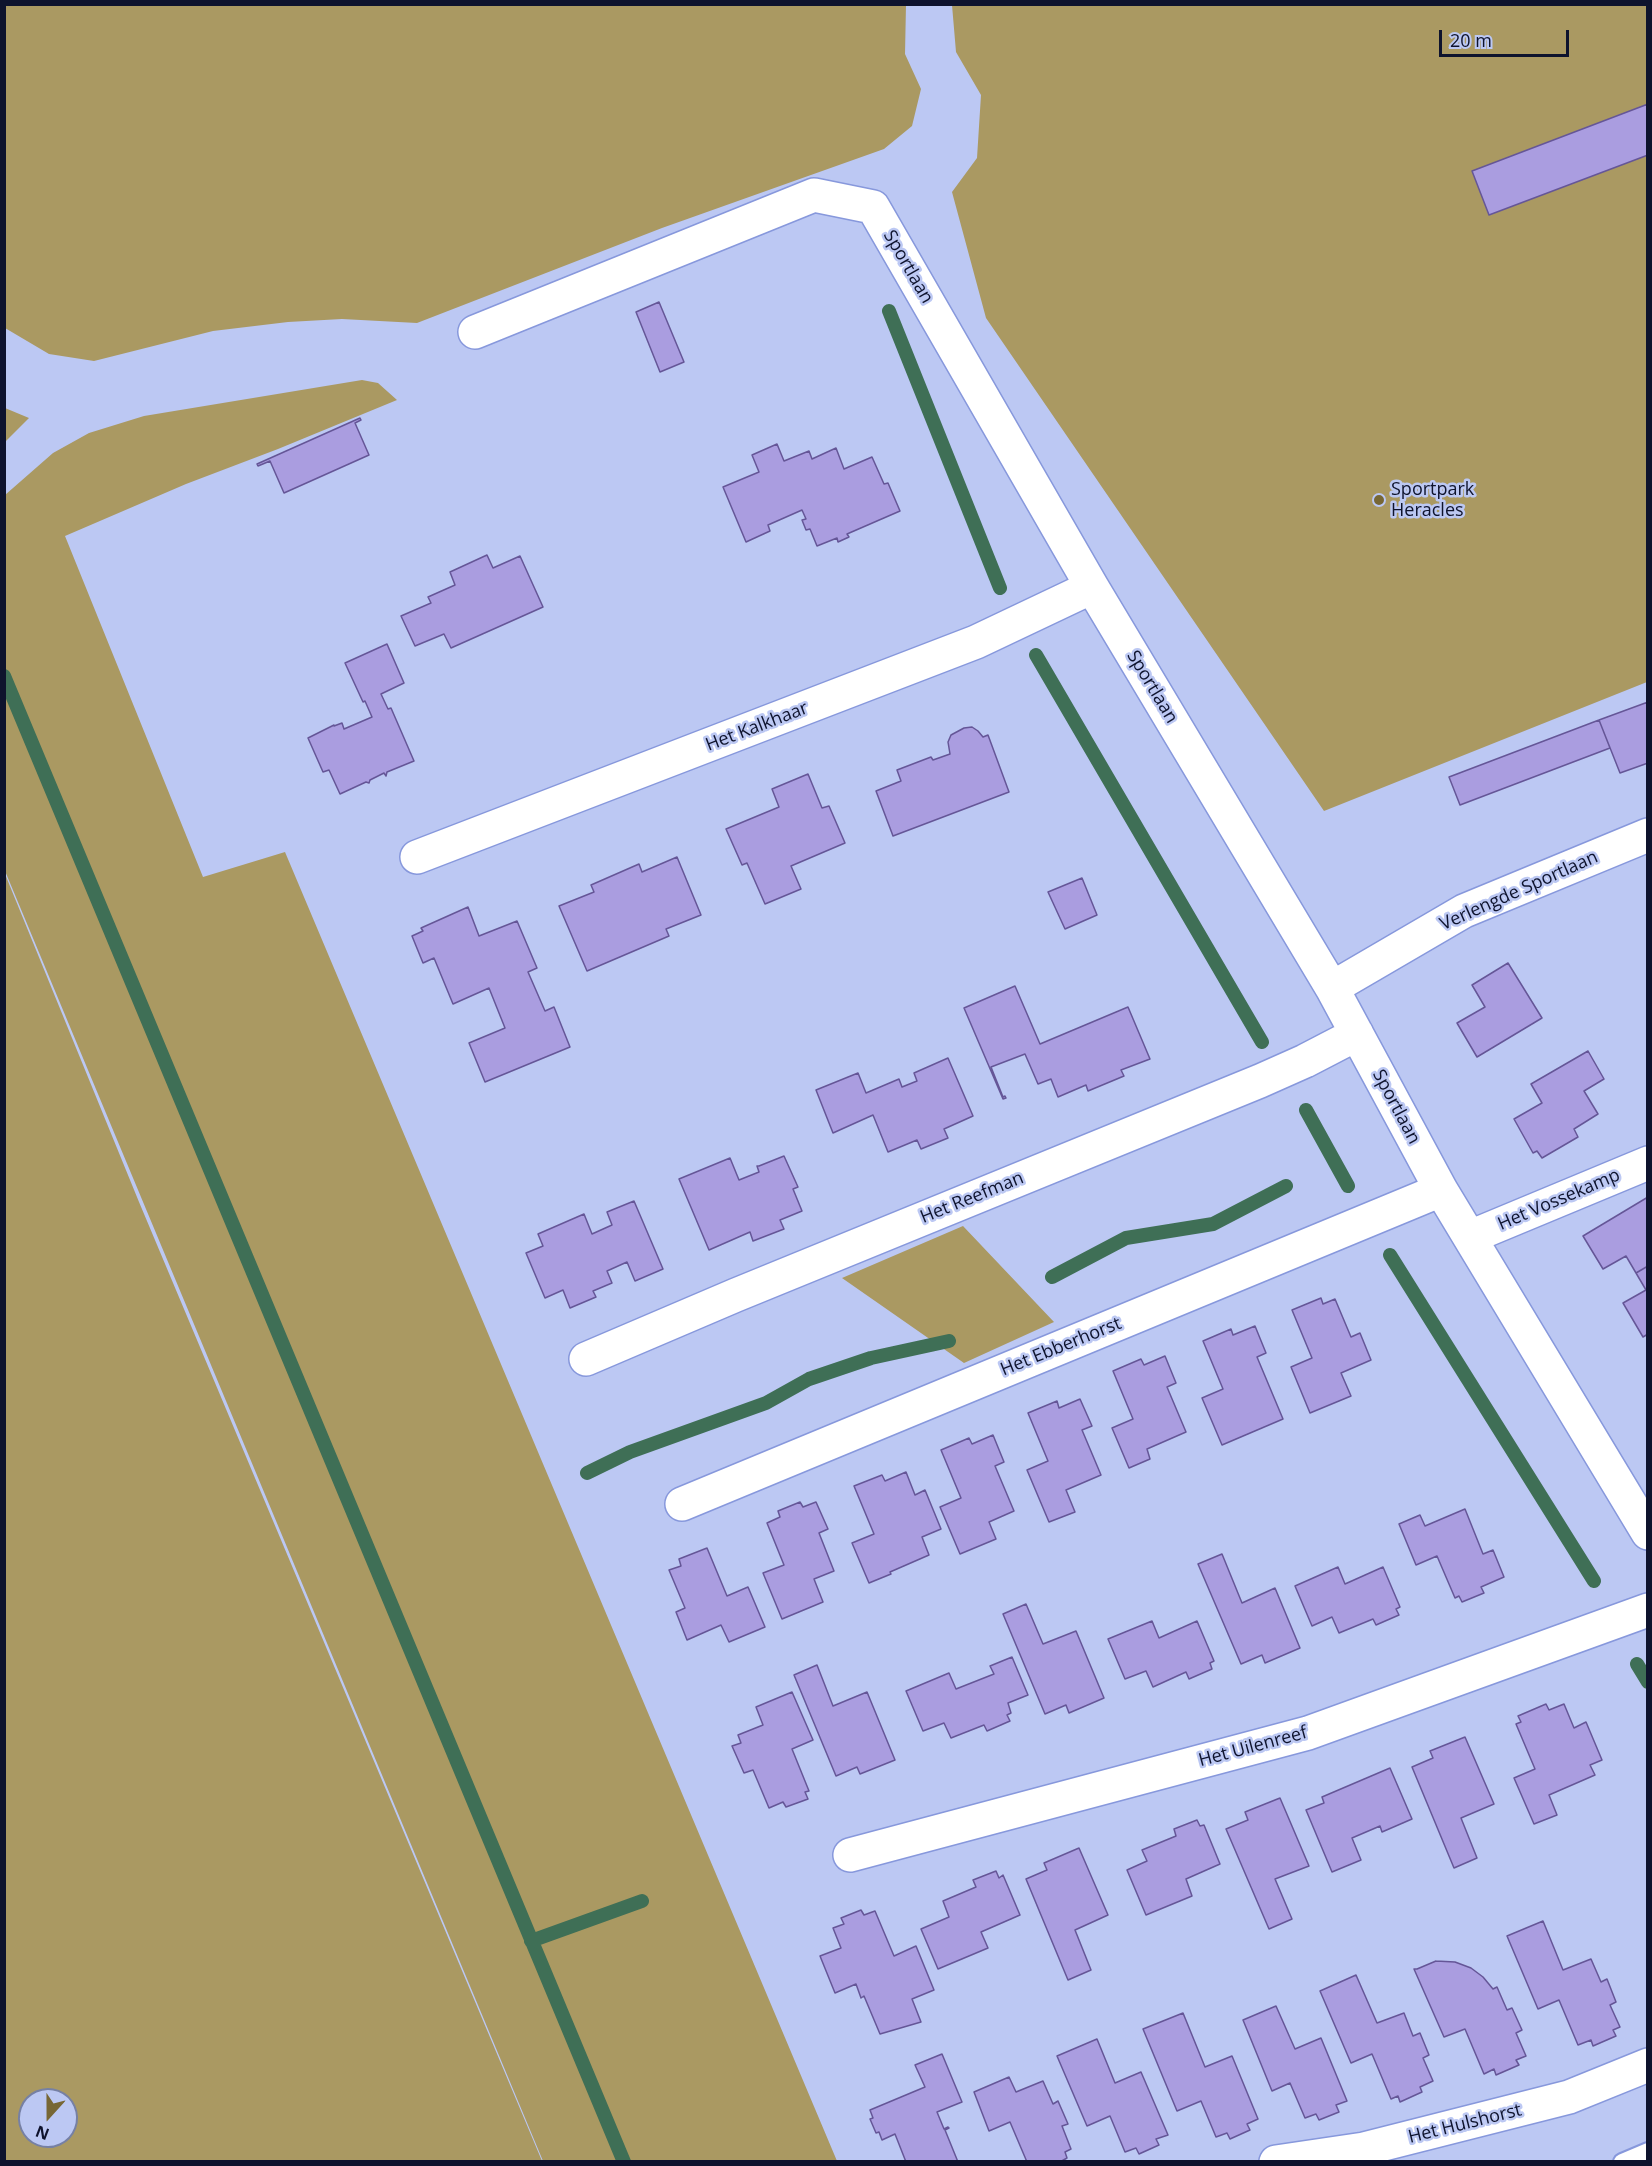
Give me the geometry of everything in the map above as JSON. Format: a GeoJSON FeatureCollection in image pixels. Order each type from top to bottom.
{"type":"FeatureCollection","features":[{"type":"Feature","properties":{"kind":"street","name":"Sportlaan"},"geometry":{"type":"LineString","coordinates":[[475,332],[814,195],[873,207],[1092,587],[1332,988],[1441,1190],[1647,1533]]}},
{"type":"Feature","properties":{"kind":"street","name":"Het Kalkhaar"},"geometry":{"type":"LineString","coordinates":[[417,857],[976,642],[1092,587]]}},
{"type":"Feature","properties":{"kind":"street","name":"Verlengde Sportlaan"},"geometry":{"type":"LineString","coordinates":[[1332,988],[1464,912],[1647,835]]}},
{"type":"Feature","properties":{"kind":"street","name":"Het Reefman"},"geometry":{"type":"LineString","coordinates":[[586,1359],[736,1295],[1260,1081],[1357,1034]]}},
{"type":"Feature","properties":{"kind":"street","name":"Het Vossekamp"},"geometry":{"type":"LineString","coordinates":[[1470,1237],[1647,1163]]}},
{"type":"Feature","properties":{"kind":"street","name":"Het Ebberhorst"},"geometry":{"type":"LineString","coordinates":[[682,1504],[1441,1190]]}},
{"type":"Feature","properties":{"kind":"street","name":"Het Uilenreef"},"geometry":{"type":"LineString","coordinates":[[850,1855],[1308,1733],[1647,1610]]}},
{"type":"Feature","properties":{"kind":"street","name":"Het Hulshorst"},"geometry":{"type":"LineString","coordinates":[[1276,2162],[1364,2149],[1558,2100],[1647,2065]]}},
{"type":"Feature","properties":{"kind":"lane"},"geometry":{"type":"LineString","coordinates":[[1622,2162],[1647,2151]]}},
{"type":"Feature","properties":{"kind":"shaded area"},"geometry":{"type":"Polygon","coordinates":[[[5,4],[906,5],[905,54],[921,89],[912,126],[884,149],[662,228],[417,323],[342,319],[288,322],[213,331],[94,361],[49,354],[5,328],[5,4]]]}},
{"type":"Feature","properties":{"kind":"shaded area","name":"Sportpark Heracles"},"geometry":{"type":"Polygon","coordinates":[[[952,5],[1647,5],[1647,682],[1324,811],[986,318],[952,192],[977,158],[981,95],[956,52],[952,5]]]}},
{"type":"Feature","properties":{"kind":"shaded area"},"geometry":{"type":"Polygon","coordinates":[[[362,380],[378,383],[397,400],[186,484],[65,536],[203,877],[285,852],[837,2161],[543,2161],[5,871],[5,495],[53,453],[89,433],[144,416],[362,380]]]}},
{"type":"Feature","properties":{"kind":"shaded area"},"geometry":{"type":"Polygon","coordinates":[[[5,408],[29,418],[5,442],[5,408]]]}},
{"type":"Feature","properties":{"kind":"shaded area"},"geometry":{"type":"Polygon","coordinates":[[[5,874],[139,1202],[542,2161],[5,2161],[5,874]]]}},
{"type":"Feature","properties":{"kind":"shaded area"},"geometry":{"type":"Polygon","coordinates":[[[963,1226],[1054,1322],[964,1363],[842,1278],[963,1226]]]}},
{"type":"Feature","properties":{"kind":"building"},"geometry":{"type":"Polygon","coordinates":[[[1648,104],[1648,155],[1489,215],[1472,171],[1648,104]]]}},
{"type":"Feature","properties":{"kind":"building"},"geometry":{"type":"Polygon","coordinates":[[[659,302],[684,362],[660,372],[636,312],[659,302]]]}},
{"type":"Feature","properties":{"kind":"building"},"geometry":{"type":"Polygon","coordinates":[[[360,418],[361,420],[355,423],[369,455],[284,493],[270,461],[258,466],[257,464],[360,418]]]}},
{"type":"Feature","properties":{"kind":"building"},"geometry":{"type":"Polygon","coordinates":[[[777,444],[784,461],[809,451],[812,459],[836,448],[844,469],[872,457],[884,484],[888,483],[900,511],[847,534],[849,537],[838,542],[837,538],[817,546],[810,529],[806,530],[802,520],[806,519],[802,510],[768,525],[770,531],[746,542],[723,487],[759,472],[752,455],[777,444]]]}},
{"type":"Feature","properties":{"kind":"building"},"geometry":{"type":"Polygon","coordinates":[[[487,555],[493,568],[520,556],[543,607],[451,648],[444,634],[415,646],[401,616],[431,603],[428,597],[455,585],[450,572],[487,555]]]}},
{"type":"Feature","properties":{"kind":"building"},"geometry":{"type":"Polygon","coordinates":[[[387,644],[404,683],[381,694],[388,709],[391,708],[414,761],[387,772],[386,776],[384,773],[370,780],[369,783],[366,782],[340,794],[329,770],[323,772],[308,738],[334,725],[342,723],[344,729],[372,717],[345,663],[387,644]]]}},
{"type":"Feature","properties":{"kind":"building"},"geometry":{"type":"Polygon","coordinates":[[[1648,702],[1648,763],[1620,773],[1599,720],[1648,702]]]}},
{"type":"Feature","properties":{"kind":"building"},"geometry":{"type":"Polygon","coordinates":[[[1599,720],[1610,748],[1460,805],[1449,777],[1599,720]]]}},
{"type":"Feature","properties":{"kind":"building"},"geometry":{"type":"Polygon","coordinates":[[[972,727],[983,737],[988,735],[1009,792],[893,836],[876,791],[901,781],[897,770],[931,757],[933,760],[950,754],[948,742],[951,735],[964,728],[972,727]]]}},
{"type":"Feature","properties":{"kind":"building"},"geometry":{"type":"Polygon","coordinates":[[[808,774],[822,808],[829,806],[845,843],[791,866],[801,889],[765,904],[747,863],[742,865],[726,829],[779,807],[772,789],[808,774]]]}},
{"type":"Feature","properties":{"kind":"building"},"geometry":{"type":"Polygon","coordinates":[[[677,857],[701,915],[666,929],[669,936],[587,971],[559,906],[594,892],[591,885],[639,864],[642,872],[677,857]]]}},
{"type":"Feature","properties":{"kind":"building"},"geometry":{"type":"Polygon","coordinates":[[[1082,878],[1097,915],[1065,929],[1048,892],[1082,878]]]}},
{"type":"Feature","properties":{"kind":"building"},"geometry":{"type":"Polygon","coordinates":[[[468,907],[479,936],[517,921],[537,968],[528,972],[545,1011],[554,1007],[570,1047],[485,1082],[469,1043],[505,1028],[489,988],[453,1004],[434,958],[423,963],[412,936],[423,931],[421,928],[468,907]]]}},
{"type":"Feature","properties":{"kind":"building"},"geometry":{"type":"Polygon","coordinates":[[[1508,963],[1542,1018],[1477,1057],[1457,1023],[1485,1007],[1472,985],[1508,963]]]}},
{"type":"Feature","properties":{"kind":"building"},"geometry":{"type":"Polygon","coordinates":[[[1015,986],[1040,1044],[1128,1007],[1150,1059],[1121,1070],[1124,1076],[1088,1091],[1086,1085],[1058,1097],[1051,1079],[1038,1084],[1025,1054],[991,1067],[1003,1097],[1006,1098],[1003,1099],[964,1008],[1015,986]]]}},
{"type":"Feature","properties":{"kind":"building"},"geometry":{"type":"Polygon","coordinates":[[[1588,1051],[1604,1079],[1584,1091],[1598,1114],[1574,1129],[1578,1137],[1542,1158],[1537,1151],[1533,1153],[1514,1119],[1542,1103],[1531,1084],[1588,1051]]]}},
{"type":"Feature","properties":{"kind":"building"},"geometry":{"type":"Polygon","coordinates":[[[948,1058],[973,1116],[944,1129],[948,1138],[921,1149],[917,1140],[888,1152],[873,1115],[833,1133],[816,1090],[858,1073],[866,1093],[899,1079],[902,1087],[917,1081],[914,1073],[948,1058]]]}},
{"type":"Feature","properties":{"kind":"building"},"geometry":{"type":"Polygon","coordinates":[[[784,1156],[798,1187],[793,1189],[802,1211],[780,1220],[784,1229],[753,1241],[750,1232],[709,1250],[679,1179],[730,1158],[739,1180],[759,1172],[757,1166],[784,1156]]]}},
{"type":"Feature","properties":{"kind":"building"},"geometry":{"type":"Polygon","coordinates":[[[1648,1197],[1648,1266],[1636,1273],[1626,1256],[1603,1269],[1583,1236],[1648,1197]]]}},
{"type":"Feature","properties":{"kind":"building"},"geometry":{"type":"Polygon","coordinates":[[[634,1201],[663,1269],[635,1281],[627,1262],[607,1271],[612,1283],[593,1291],[596,1297],[570,1308],[563,1290],[545,1298],[526,1253],[543,1246],[538,1234],[584,1214],[592,1234],[612,1225],[607,1212],[634,1201]]]}},
{"type":"Feature","properties":{"kind":"building"},"geometry":{"type":"Polygon","coordinates":[[[1648,1266],[1648,1334],[1643,1337],[1623,1303],[1646,1290],[1636,1273],[1648,1266]]]}},
{"type":"Feature","properties":{"kind":"building"},"geometry":{"type":"Polygon","coordinates":[[[1321,1298],[1323,1304],[1335,1299],[1351,1337],[1360,1333],[1371,1360],[1341,1373],[1351,1396],[1310,1413],[1291,1367],[1312,1358],[1292,1310],[1321,1298]]]}},
{"type":"Feature","properties":{"kind":"building"},"geometry":{"type":"Polygon","coordinates":[[[1255,1326],[1266,1353],[1257,1357],[1283,1419],[1222,1445],[1202,1398],[1223,1389],[1203,1341],[1231,1329],[1233,1335],[1255,1326]]]}},
{"type":"Feature","properties":{"kind":"building"},"geometry":{"type":"Polygon","coordinates":[[[1165,1356],[1176,1383],[1167,1387],[1186,1432],[1147,1449],[1150,1459],[1129,1468],[1112,1428],[1133,1419],[1113,1371],[1141,1359],[1144,1365],[1165,1356]]]}},
{"type":"Feature","properties":{"kind":"building"},"geometry":{"type":"Polygon","coordinates":[[[1080,1399],[1092,1426],[1082,1430],[1101,1475],[1066,1490],[1075,1512],[1049,1522],[1027,1470],[1048,1461],[1028,1413],[1057,1401],[1059,1408],[1080,1399]]]}},
{"type":"Feature","properties":{"kind":"building"},"geometry":{"type":"Polygon","coordinates":[[[993,1435],[1004,1462],[995,1466],[1014,1511],[989,1522],[996,1539],[960,1554],[940,1507],[961,1498],[941,1450],[969,1438],[972,1444],[993,1435]]]}},
{"type":"Feature","properties":{"kind":"building"},"geometry":{"type":"Polygon","coordinates":[[[906,1472],[915,1495],[925,1490],[941,1529],[922,1537],[929,1555],[869,1583],[852,1543],[874,1534],[854,1486],[882,1475],[885,1481],[906,1472]]]}},
{"type":"Feature","properties":{"kind":"building"},"geometry":{"type":"Polygon","coordinates":[[[800,1502],[803,1507],[816,1502],[828,1529],[819,1533],[834,1571],[814,1579],[823,1602],[782,1619],[763,1573],[784,1565],[767,1523],[780,1517],[778,1511],[800,1502]]]}},
{"type":"Feature","properties":{"kind":"building"},"geometry":{"type":"Polygon","coordinates":[[[1465,1509],[1483,1554],[1493,1550],[1504,1577],[1481,1587],[1484,1593],[1462,1602],[1459,1596],[1455,1598],[1437,1556],[1416,1565],[1399,1524],[1420,1515],[1425,1526],[1465,1509]]]}},
{"type":"Feature","properties":{"kind":"building"},"geometry":{"type":"Polygon","coordinates":[[[707,1548],[727,1596],[748,1587],[765,1627],[729,1642],[721,1625],[687,1640],[676,1612],[685,1608],[669,1570],[681,1566],[679,1559],[707,1548]]]}},
{"type":"Feature","properties":{"kind":"building"},"geometry":{"type":"Polygon","coordinates":[[[1222,1554],[1242,1603],[1275,1588],[1300,1648],[1265,1663],[1262,1655],[1241,1664],[1198,1564],[1222,1554]]]}},
{"type":"Feature","properties":{"kind":"building"},"geometry":{"type":"Polygon","coordinates":[[[1338,1567],[1345,1584],[1383,1567],[1400,1607],[1396,1609],[1399,1615],[1376,1625],[1373,1619],[1339,1633],[1332,1617],[1312,1626],[1295,1586],[1338,1567]]]}},
{"type":"Feature","properties":{"kind":"building"},"geometry":{"type":"Polygon","coordinates":[[[1026,1604],[1043,1644],[1076,1631],[1104,1698],[1069,1713],[1066,1705],[1045,1714],[1003,1614],[1026,1604]]]}},
{"type":"Feature","properties":{"kind":"building"},"geometry":{"type":"Polygon","coordinates":[[[1152,1621],[1159,1638],[1197,1621],[1214,1661],[1210,1663],[1212,1669],[1189,1679],[1186,1672],[1153,1687],[1146,1671],[1125,1679],[1108,1639],[1152,1621]]]}},
{"type":"Feature","properties":{"kind":"building"},"geometry":{"type":"Polygon","coordinates":[[[1012,1657],[1028,1695],[1008,1703],[1011,1713],[1007,1715],[1010,1721],[987,1731],[984,1725],[951,1738],[944,1723],[923,1731],[906,1691],[949,1673],[956,1689],[994,1674],[990,1666],[1012,1657]]]}},
{"type":"Feature","properties":{"kind":"building"},"geometry":{"type":"Polygon","coordinates":[[[817,1665],[833,1706],[867,1692],[895,1760],[860,1774],[857,1767],[836,1776],[794,1675],[817,1665]]]}},
{"type":"Feature","properties":{"kind":"building"},"geometry":{"type":"Polygon","coordinates":[[[792,1692],[813,1740],[792,1749],[809,1791],[805,1792],[808,1799],[786,1807],[783,1802],[769,1808],[753,1770],[744,1773],[732,1746],[741,1743],[738,1735],[763,1725],[756,1707],[792,1692]]]}},
{"type":"Feature","properties":{"kind":"building"},"geometry":{"type":"Polygon","coordinates":[[[1546,1704],[1549,1710],[1564,1704],[1574,1728],[1586,1722],[1602,1760],[1590,1765],[1595,1775],[1549,1795],[1557,1815],[1534,1824],[1514,1778],[1535,1769],[1516,1724],[1521,1722],[1518,1716],[1546,1704]]]}},
{"type":"Feature","properties":{"kind":"building"},"geometry":{"type":"Polygon","coordinates":[[[1465,1737],[1494,1804],[1461,1818],[1477,1858],[1454,1868],[1412,1767],[1433,1758],[1430,1751],[1465,1737]]]}},
{"type":"Feature","properties":{"kind":"building"},"geometry":{"type":"Polygon","coordinates":[[[1390,1768],[1412,1819],[1382,1832],[1380,1826],[1352,1838],[1361,1860],[1332,1872],[1306,1810],[1324,1803],[1322,1797],[1390,1768]]]}},
{"type":"Feature","properties":{"kind":"building"},"geometry":{"type":"Polygon","coordinates":[[[1280,1798],[1309,1866],[1275,1879],[1292,1919],[1269,1929],[1226,1829],[1248,1820],[1245,1812],[1280,1798]]]}},
{"type":"Feature","properties":{"kind":"building"},"geometry":{"type":"Polygon","coordinates":[[[1197,1820],[1200,1826],[1204,1825],[1220,1864],[1186,1879],[1192,1896],[1146,1915],[1127,1870],[1147,1861],[1142,1850],[1176,1836],[1174,1829],[1197,1820]]]}},
{"type":"Feature","properties":{"kind":"building"},"geometry":{"type":"Polygon","coordinates":[[[1079,1848],[1108,1915],[1075,1930],[1091,1970],[1068,1980],[1026,1879],[1047,1870],[1044,1863],[1079,1848]]]}},
{"type":"Feature","properties":{"kind":"building"},"geometry":{"type":"Polygon","coordinates":[[[996,1871],[999,1878],[1003,1875],[1020,1915],[981,1932],[988,1948],[938,1969],[921,1929],[949,1917],[943,1901],[976,1887],[973,1880],[996,1871]]]}},
{"type":"Feature","properties":{"kind":"building"},"geometry":{"type":"Polygon","coordinates":[[[861,1910],[864,1915],[875,1911],[894,1956],[916,1946],[934,1990],[912,1999],[921,2022],[880,2034],[864,1996],[861,1998],[856,1984],[835,1993],[820,1956],[841,1948],[833,1928],[844,1924],[841,1918],[861,1910]]]}},
{"type":"Feature","properties":{"kind":"building"},"geometry":{"type":"Polygon","coordinates":[[[1543,1921],[1563,1970],[1591,1959],[1601,1982],[1607,1979],[1616,2002],[1610,2005],[1620,2027],[1613,2030],[1616,2036],[1593,2046],[1591,2040],[1578,2045],[1559,2000],[1538,2009],[1507,1936],[1543,1921]]]}},
{"type":"Feature","properties":{"kind":"building"},"geometry":{"type":"Polygon","coordinates":[[[1436,1961],[1455,1962],[1471,1968],[1493,1989],[1497,1987],[1507,2010],[1512,2008],[1522,2030],[1516,2033],[1526,2056],[1516,2060],[1519,2065],[1496,2075],[1494,2069],[1484,2074],[1465,2029],[1444,2037],[1414,1969],[1436,1961]]]}},
{"type":"Feature","properties":{"kind":"building"},"geometry":{"type":"Polygon","coordinates":[[[1356,1975],[1377,2023],[1404,2013],[1413,2036],[1420,2033],[1429,2055],[1423,2058],[1433,2081],[1420,2087],[1422,2092],[1400,2102],[1398,2096],[1391,2099],[1372,2054],[1351,2063],[1320,1991],[1356,1975]]]}},
{"type":"Feature","properties":{"kind":"building"},"geometry":{"type":"Polygon","coordinates":[[[1276,2006],[1295,2049],[1321,2038],[1347,2101],[1336,2105],[1339,2112],[1319,2120],[1316,2114],[1305,2118],[1290,2083],[1272,2091],[1243,2020],[1276,2006]]]}},
{"type":"Feature","properties":{"kind":"building"},"geometry":{"type":"Polygon","coordinates":[[[1183,2013],[1205,2067],[1232,2056],[1258,2119],[1247,2124],[1250,2130],[1230,2139],[1227,2133],[1216,2137],[1201,2101],[1177,2111],[1143,2029],[1183,2013]]]}},
{"type":"Feature","properties":{"kind":"building"},"geometry":{"type":"Polygon","coordinates":[[[1097,2039],[1115,2083],[1141,2072],[1168,2135],[1156,2139],[1159,2145],[1139,2154],[1136,2148],[1125,2152],[1110,2116],[1087,2126],[1057,2056],[1097,2039]]]}},
{"type":"Feature","properties":{"kind":"building"},"geometry":{"type":"Polygon","coordinates":[[[942,2054],[962,2102],[937,2112],[944,2129],[949,2128],[945,2130],[958,2162],[906,2162],[895,2134],[882,2140],[879,2132],[876,2133],[870,2119],[873,2118],[870,2110],[925,2087],[915,2065],[942,2054]]]}},
{"type":"Feature","properties":{"kind":"building"},"geometry":{"type":"Polygon","coordinates":[[[1009,2077],[1016,2092],[1043,2081],[1053,2104],[1058,2101],[1068,2124],[1062,2126],[1071,2149],[1065,2152],[1067,2158],[1060,2162],[1027,2162],[1010,2122],[989,2131],[974,2092],[1009,2077]]]}},
{"type":"Feature","properties":{"kind":"waterway"},"geometry":{"type":"LineString","coordinates":[[889,311],[1000,588]]}},
{"type":"Feature","properties":{"kind":"waterway"},"geometry":{"type":"LineString","coordinates":[[1036,655],[1262,1042]]}},
{"type":"Feature","properties":{"kind":"waterway"},"geometry":{"type":"LineString","coordinates":[[4,676],[624,2162]]}},
{"type":"Feature","properties":{"kind":"waterway"},"geometry":{"type":"LineString","coordinates":[[1306,1110],[1348,1186]]}},
{"type":"Feature","properties":{"kind":"waterway"},"geometry":{"type":"LineString","coordinates":[[1052,1277],[1126,1238],[1213,1224],[1286,1186]]}},
{"type":"Feature","properties":{"kind":"waterway"},"geometry":{"type":"LineString","coordinates":[[1390,1255],[1594,1581]]}},
{"type":"Feature","properties":{"kind":"waterway"},"geometry":{"type":"LineString","coordinates":[[587,1473],[630,1452],[766,1403],[809,1379],[871,1358],[949,1341]]}},
{"type":"Feature","properties":{"kind":"waterway"},"geometry":{"type":"LineString","coordinates":[[1637,1664],[1648,1682]]}},
{"type":"Feature","properties":{"kind":"waterway"},"geometry":{"type":"LineString","coordinates":[[531,1941],[642,1901]]}},
{"type":"Feature","properties":{"kind":"place","name":"Sportpark Heracles"},"geometry":{"type":"Point","coordinates":[1379,500]}}]}
